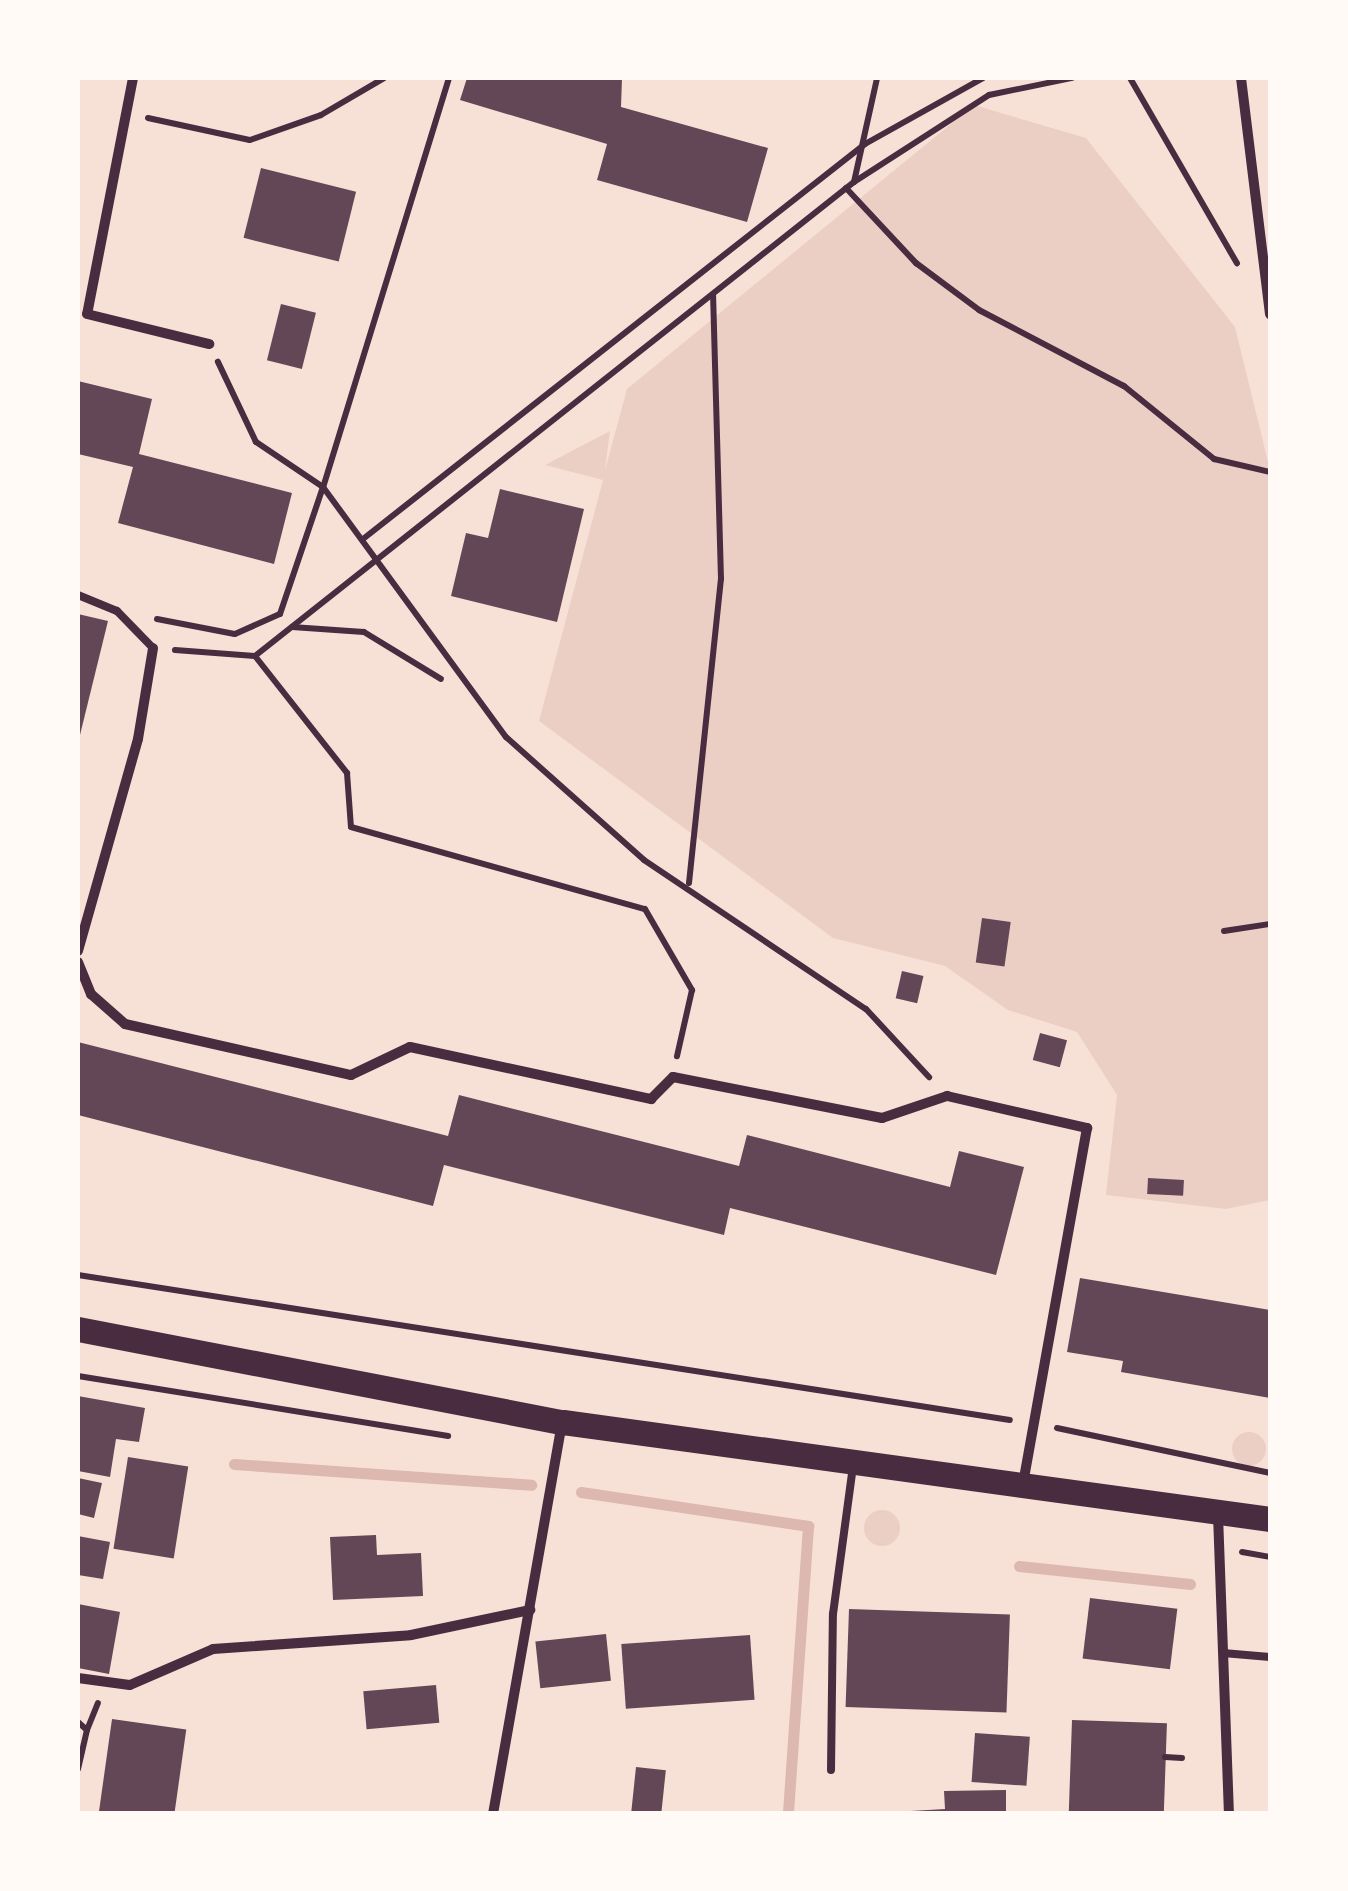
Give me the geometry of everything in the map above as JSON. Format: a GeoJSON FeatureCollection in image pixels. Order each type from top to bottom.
{"type":"FeatureCollection","features":[{"type":"Feature","properties":{"kind":"main road"},"geometry":{"type":"LineString","coordinates":[[78,1329],[562,1422],[1023,1482],[1270,1519]]}},
{"type":"Feature","properties":{"kind":"street"},"geometry":{"type":"LineString","coordinates":[[133,78],[87,314],[210,344]]}},
{"type":"Feature","properties":{"kind":"street"},"geometry":{"type":"LineString","coordinates":[[1241,78],[1270,314]]}},
{"type":"Feature","properties":{"kind":"street"},"geometry":{"type":"LineString","coordinates":[[78,950],[138,739],[154,648]]}},
{"type":"Feature","properties":{"kind":"street"},"geometry":{"type":"LineString","coordinates":[[78,962],[90,994],[124,1024],[351,1074],[410,1047],[650,1099],[672,1078],[882,1118],[947,1096],[1087,1128],[1040,1424],[1023,1482]]}},
{"type":"Feature","properties":{"kind":"street"},"geometry":{"type":"LineString","coordinates":[[493,1814],[562,1422]]}},
{"type":"Feature","properties":{"kind":"street"},"geometry":{"type":"LineString","coordinates":[[1218,1509],[1229,1814]]}},
{"type":"Feature","properties":{"kind":"street"},"geometry":{"type":"LineString","coordinates":[[78,1678],[130,1686],[214,1649],[411,1635],[530,1610]]}},
{"type":"Feature","properties":{"kind":"lane"},"geometry":{"type":"LineString","coordinates":[[78,595],[117,611],[154,648]]}},
{"type":"Feature","properties":{"kind":"lane"},"geometry":{"type":"LineString","coordinates":[[832,1770],[833,1614],[854,1461]]}},
{"type":"Feature","properties":{"kind":"lane"},"geometry":{"type":"LineString","coordinates":[[1222,1653],[1270,1656]]}},
{"type":"Feature","properties":{"kind":"path"},"geometry":{"type":"LineString","coordinates":[[126,114],[250,140],[321,116],[384,78]]}},
{"type":"Feature","properties":{"kind":"path"},"geometry":{"type":"LineString","coordinates":[[117,611],[235,634],[280,614],[449,78]]}},
{"type":"Feature","properties":{"kind":"path"},"geometry":{"type":"LineString","coordinates":[[854,182],[877,78]]}},
{"type":"Feature","properties":{"kind":"path"},"geometry":{"type":"LineString","coordinates":[[363,539],[865,144],[983,78]]}},
{"type":"Feature","properties":{"kind":"path"},"geometry":{"type":"LineString","coordinates":[[154,648],[255,656],[854,182],[989,95],[1072,78]]}},
{"type":"Feature","properties":{"kind":"path"},"geometry":{"type":"LineString","coordinates":[[1130,78],[1242,272]]}},
{"type":"Feature","properties":{"kind":"path"},"geometry":{"type":"LineString","coordinates":[[846,188],[916,263],[979,310],[1124,386],[1214,458],[1270,472]]}},
{"type":"Feature","properties":{"kind":"path"},"geometry":{"type":"LineString","coordinates":[[689,883],[721,579],[713,294]]}},
{"type":"Feature","properties":{"kind":"path"},"geometry":{"type":"LineString","coordinates":[[210,344],[256,442],[323,486],[506,737],[644,860],[689,883],[866,1008],[947,1096]]}},
{"type":"Feature","properties":{"kind":"path"},"geometry":{"type":"LineString","coordinates":[[291,627],[364,632],[441,679]]}},
{"type":"Feature","properties":{"kind":"path"},"geometry":{"type":"LineString","coordinates":[[255,656],[347,773],[352,827],[645,909],[692,990],[672,1078]]}},
{"type":"Feature","properties":{"kind":"path"},"geometry":{"type":"LineString","coordinates":[[1224,931],[1270,924]]}},
{"type":"Feature","properties":{"kind":"path"},"geometry":{"type":"LineString","coordinates":[[78,1275],[1040,1424],[1270,1473]]}},
{"type":"Feature","properties":{"kind":"path"},"geometry":{"type":"LineString","coordinates":[[78,1722],[87,1730],[78,1770]]}},
{"type":"Feature","properties":{"kind":"path"},"geometry":{"type":"LineString","coordinates":[[1166,1756],[1182,1758]]}},
{"type":"Feature","properties":{"kind":"shaded area"},"geometry":{"type":"Polygon","coordinates":[[[974,105],[1086,138],[1235,327],[1270,470],[1270,1200],[1226,1209],[1106,1195],[1117,1095],[1077,1032],[1008,1010],[945,966],[833,938],[539,721],[603,480],[545,465],[610,431],[605,470],[627,389],[974,105]]]}},
{"type":"Feature","properties":{"kind":"shaded area"},"geometry":{"type":"Polygon","coordinates":[[[1249,1432],[1261,1437],[1266,1449],[1261,1461],[1249,1466],[1237,1461],[1232,1449],[1237,1437],[1249,1432]]]}},
{"type":"Feature","properties":{"kind":"shaded area"},"geometry":{"type":"Polygon","coordinates":[[[882,1510],[895,1515],[900,1528],[895,1541],[882,1546],[869,1541],[864,1528],[869,1515],[882,1510]]]}},
{"type":"Feature","properties":{"kind":"building"},"geometry":{"type":"Polygon","coordinates":[[[467,78],[622,78],[621,107],[768,148],[747,222],[597,180],[607,144],[460,100],[467,78]]]}},
{"type":"Feature","properties":{"kind":"building"},"geometry":{"type":"Polygon","coordinates":[[[261,168],[356,192],[339,262],[244,238],[261,168]]]}},
{"type":"Feature","properties":{"kind":"building"},"geometry":{"type":"Polygon","coordinates":[[[281,304],[316,313],[302,369],[267,360],[281,304]]]}},
{"type":"Feature","properties":{"kind":"building"},"geometry":{"type":"Polygon","coordinates":[[[78,381],[152,399],[139,454],[292,493],[274,564],[118,523],[133,467],[78,454],[78,381]]]}},
{"type":"Feature","properties":{"kind":"building"},"geometry":{"type":"Polygon","coordinates":[[[500,489],[584,509],[557,622],[451,596],[466,533],[488,538],[500,489]]]}},
{"type":"Feature","properties":{"kind":"building"},"geometry":{"type":"Polygon","coordinates":[[[78,614],[108,621],[79,739],[78,739],[78,614]]]}},
{"type":"Feature","properties":{"kind":"building"},"geometry":{"type":"Polygon","coordinates":[[[982,918],[1011,922],[1004,967],[976,963],[982,918]]]}},
{"type":"Feature","properties":{"kind":"building"},"geometry":{"type":"Polygon","coordinates":[[[902,971],[923,976],[917,1003],[896,998],[902,971]]]}},
{"type":"Feature","properties":{"kind":"building"},"geometry":{"type":"Polygon","coordinates":[[[1040,1033],[1067,1040],[1060,1067],[1033,1060],[1040,1033]]]}},
{"type":"Feature","properties":{"kind":"building"},"geometry":{"type":"Polygon","coordinates":[[[78,1042],[448,1136],[459,1095],[739,1166],[747,1135],[950,1187],[959,1151],[1024,1167],[996,1275],[730,1208],[724,1235],[444,1165],[433,1206],[78,1115],[78,1042]]]}},
{"type":"Feature","properties":{"kind":"building"},"geometry":{"type":"Polygon","coordinates":[[[1148,1178],[1184,1180],[1183,1196],[1147,1194],[1148,1178]]]}},
{"type":"Feature","properties":{"kind":"building"},"geometry":{"type":"Polygon","coordinates":[[[1080,1278],[1270,1310],[1270,1398],[1121,1372],[1123,1361],[1067,1352],[1080,1278]]]}},
{"type":"Feature","properties":{"kind":"building"},"geometry":{"type":"Polygon","coordinates":[[[78,1396],[145,1408],[139,1442],[116,1439],[110,1477],[78,1471],[78,1396]]]}},
{"type":"Feature","properties":{"kind":"building"},"geometry":{"type":"Polygon","coordinates":[[[128,1457],[188,1467],[174,1558],[113,1549],[128,1457]]]}},
{"type":"Feature","properties":{"kind":"building"},"geometry":{"type":"Polygon","coordinates":[[[78,1478],[102,1483],[94,1518],[78,1514],[78,1478]]]}},
{"type":"Feature","properties":{"kind":"building"},"geometry":{"type":"Polygon","coordinates":[[[376,1535],[377,1555],[421,1553],[423,1596],[333,1600],[330,1537],[376,1535]]]}},
{"type":"Feature","properties":{"kind":"building"},"geometry":{"type":"Polygon","coordinates":[[[78,1536],[110,1542],[103,1579],[78,1575],[78,1536]]]}},
{"type":"Feature","properties":{"kind":"building"},"geometry":{"type":"Polygon","coordinates":[[[1090,1598],[1177,1609],[1170,1669],[1083,1659],[1090,1598]]]}},
{"type":"Feature","properties":{"kind":"building"},"geometry":{"type":"Polygon","coordinates":[[[78,1604],[120,1612],[109,1674],[78,1668],[78,1604]]]}},
{"type":"Feature","properties":{"kind":"building"},"geometry":{"type":"Polygon","coordinates":[[[849,1609],[1010,1615],[1006,1713],[846,1707],[849,1609]]]}},
{"type":"Feature","properties":{"kind":"building"},"geometry":{"type":"Polygon","coordinates":[[[606,1634],[611,1681],[540,1688],[535,1641],[606,1634]]]}},
{"type":"Feature","properties":{"kind":"building"},"geometry":{"type":"Polygon","coordinates":[[[750,1635],[755,1700],[626,1709],[621,1644],[750,1635]]]}},
{"type":"Feature","properties":{"kind":"building"},"geometry":{"type":"Polygon","coordinates":[[[436,1685],[439,1723],[367,1729],[363,1691],[436,1685]]]}},
{"type":"Feature","properties":{"kind":"building"},"geometry":{"type":"Polygon","coordinates":[[[112,1719],[186,1729],[174,1814],[99,1814],[112,1719]]]}},
{"type":"Feature","properties":{"kind":"building"},"geometry":{"type":"Polygon","coordinates":[[[1072,1720],[1167,1723],[1164,1814],[1069,1814],[1072,1720]]]}},
{"type":"Feature","properties":{"kind":"building"},"geometry":{"type":"Polygon","coordinates":[[[975,1733],[1030,1737],[1026,1786],[972,1782],[975,1733]]]}},
{"type":"Feature","properties":{"kind":"building"},"geometry":{"type":"Polygon","coordinates":[[[636,1767],[666,1770],[661,1814],[631,1814],[636,1767]]]}},
{"type":"Feature","properties":{"kind":"building"},"geometry":{"type":"Polygon","coordinates":[[[1006,1790],[1006,1814],[859,1814],[945,1809],[944,1791],[1006,1790]]]}},
{"type":"Feature","properties":{"kind":"waterway"},"geometry":{"type":"LineString","coordinates":[[234,1464],[531,1485]]}},
{"type":"Feature","properties":{"kind":"waterway"},"geometry":{"type":"LineString","coordinates":[[581,1492],[808,1526],[788,1814]]}},
{"type":"Feature","properties":{"kind":"waterway"},"geometry":{"type":"LineString","coordinates":[[1019,1566],[1190,1584]]}}]}
